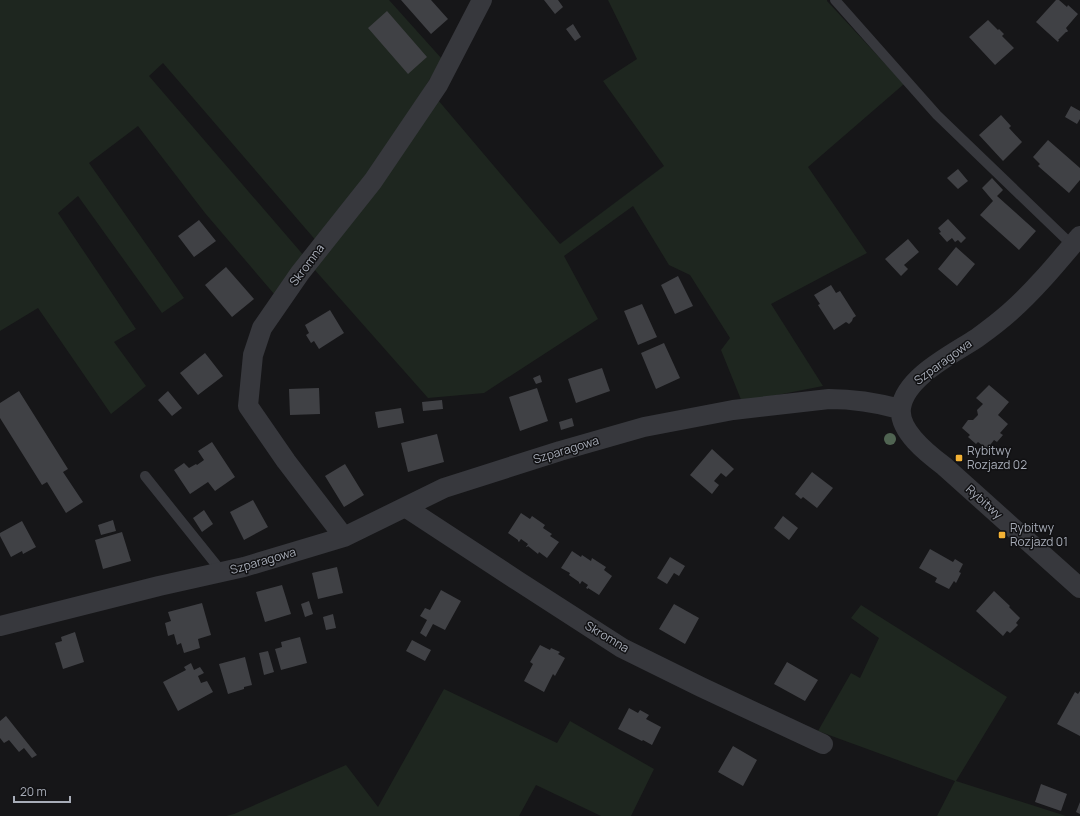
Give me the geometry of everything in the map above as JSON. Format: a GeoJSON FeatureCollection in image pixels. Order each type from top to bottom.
{"type":"FeatureCollection","features":[{"type":"Feature","properties":{"kind":"street","name":"Skromna"},"geometry":{"type":"LineString","coordinates":[[344,537],[286,461],[248,406],[253,355],[262,328],[296,279],[372,181],[438,85],[482,0]]}},
{"type":"Feature","properties":{"kind":"street","name":"Szparagowa"},"geometry":{"type":"LineString","coordinates":[[0,626],[160,586],[244,568],[344,537],[444,488],[560,451],[644,427],[733,410],[836,399],[886,405],[900,410],[905,393],[920,376],[978,337],[1010,312],[1059,262],[1076,241]]}},
{"type":"Feature","properties":{"kind":"street","name":"Rybitwy"},"geometry":{"type":"LineString","coordinates":[[900,410],[902,420],[907,430],[928,454],[1080,588]]}},
{"type":"Feature","properties":{"kind":"street","name":"Skromna"},"geometry":{"type":"LineString","coordinates":[[405,506],[622,648],[823,744]]}},
{"type":"Feature","properties":{"kind":"lane"},"geometry":{"type":"LineString","coordinates":[[835,0],[938,115],[1076,241]]}},
{"type":"Feature","properties":{"kind":"lane"},"geometry":{"type":"LineString","coordinates":[[145,476],[222,572]]}},
{"type":"Feature","properties":{"kind":"shaded area"},"geometry":{"type":"Polygon","coordinates":[[[0,0],[389,0],[442,59],[380,161],[318,243],[163,63],[149,76],[305,257],[275,295],[205,213],[138,126],[89,163],[184,298],[162,313],[78,196],[58,213],[136,329],[114,342],[146,386],[111,414],[38,308],[0,331],[0,0]]]}},
{"type":"Feature","properties":{"kind":"shaded area"},"geometry":{"type":"Polygon","coordinates":[[[608,0],[827,0],[904,84],[808,167],[867,253],[771,304],[823,386],[742,402],[721,350],[730,338],[690,275],[669,265],[633,206],[564,256],[598,319],[484,393],[428,398],[314,269],[438,100],[560,244],[664,166],[603,81],[637,59],[608,0]]]}},
{"type":"Feature","properties":{"kind":"shaded area"},"geometry":{"type":"Polygon","coordinates":[[[861,605],[1007,697],[956,781],[1066,816],[937,816],[955,781],[818,731],[851,673],[860,678],[879,638],[851,618],[861,605]]]}},
{"type":"Feature","properties":{"kind":"shaded area"},"geometry":{"type":"Polygon","coordinates":[[[444,689],[557,743],[570,721],[654,769],[631,816],[601,816],[536,785],[519,816],[226,816],[234,814],[346,765],[378,807],[444,689]]]}},
{"type":"Feature","properties":{"kind":"building"},"geometry":{"type":"Polygon","coordinates":[[[401,0],[431,0],[448,19],[431,34],[401,0]]]}},
{"type":"Feature","properties":{"kind":"building"},"geometry":{"type":"Polygon","coordinates":[[[544,0],[558,0],[563,7],[555,14],[544,0]]]}},
{"type":"Feature","properties":{"kind":"building"},"geometry":{"type":"Polygon","coordinates":[[[1056,0],[1059,0],[1067,7],[1068,5],[1078,14],[1066,28],[1068,31],[1058,40],[1058,42],[1036,22],[1056,0]]]}},
{"type":"Feature","properties":{"kind":"building"},"geometry":{"type":"Polygon","coordinates":[[[387,11],[427,57],[408,74],[368,28],[387,11]]]}},
{"type":"Feature","properties":{"kind":"building"},"geometry":{"type":"Polygon","coordinates":[[[988,20],[1004,34],[1002,36],[1014,48],[995,65],[969,37],[988,20]]]}},
{"type":"Feature","properties":{"kind":"building"},"geometry":{"type":"Polygon","coordinates":[[[573,24],[581,37],[575,41],[566,29],[573,24]]]}},
{"type":"Feature","properties":{"kind":"building"},"geometry":{"type":"Polygon","coordinates":[[[1071,106],[1080,111],[1080,119],[1077,124],[1065,117],[1071,106]]]}},
{"type":"Feature","properties":{"kind":"building"},"geometry":{"type":"Polygon","coordinates":[[[1001,115],[1011,126],[1009,128],[1022,142],[1003,161],[979,135],[1001,115]]]}},
{"type":"Feature","properties":{"kind":"building"},"geometry":{"type":"Polygon","coordinates":[[[1048,140],[1080,168],[1080,180],[1069,193],[1038,166],[1040,164],[1033,157],[1048,140]]]}},
{"type":"Feature","properties":{"kind":"building"},"geometry":{"type":"Polygon","coordinates":[[[958,169],[968,181],[958,189],[947,178],[958,169]]]}},
{"type":"Feature","properties":{"kind":"building"},"geometry":{"type":"Polygon","coordinates":[[[992,178],[1003,190],[997,196],[1036,231],[1019,250],[980,215],[993,201],[982,188],[992,178]]]}},
{"type":"Feature","properties":{"kind":"building"},"geometry":{"type":"Polygon","coordinates":[[[948,219],[966,238],[961,243],[958,240],[955,242],[952,238],[947,242],[939,233],[941,232],[938,228],[948,219]]]}},
{"type":"Feature","properties":{"kind":"building"},"geometry":{"type":"Polygon","coordinates":[[[199,220],[216,241],[194,257],[178,236],[199,220]]]}},
{"type":"Feature","properties":{"kind":"building"},"geometry":{"type":"Polygon","coordinates":[[[908,239],[919,252],[904,265],[908,269],[901,276],[885,259],[908,239]]]}},
{"type":"Feature","properties":{"kind":"building"},"geometry":{"type":"Polygon","coordinates":[[[956,247],[975,264],[957,286],[938,269],[956,247]]]}},
{"type":"Feature","properties":{"kind":"building"},"geometry":{"type":"Polygon","coordinates":[[[226,267],[254,299],[232,317],[205,285],[226,267]]]}},
{"type":"Feature","properties":{"kind":"building"},"geometry":{"type":"Polygon","coordinates":[[[678,276],[693,306],[675,314],[661,285],[678,276]]]}},
{"type":"Feature","properties":{"kind":"building"},"geometry":{"type":"Polygon","coordinates":[[[831,285],[836,293],[840,291],[856,316],[849,324],[846,322],[834,330],[818,305],[820,304],[814,295],[831,285]]]}},
{"type":"Feature","properties":{"kind":"building"},"geometry":{"type":"Polygon","coordinates":[[[642,304],[657,337],[638,345],[624,311],[642,304]]]}},
{"type":"Feature","properties":{"kind":"building"},"geometry":{"type":"Polygon","coordinates":[[[330,310],[344,333],[319,349],[314,341],[311,343],[306,335],[309,333],[305,325],[330,310]]]}},
{"type":"Feature","properties":{"kind":"building"},"geometry":{"type":"Polygon","coordinates":[[[664,343],[680,378],[656,389],[641,353],[664,343]]]}},
{"type":"Feature","properties":{"kind":"building"},"geometry":{"type":"Polygon","coordinates":[[[205,353],[223,376],[198,395],[180,373],[205,353]]]}},
{"type":"Feature","properties":{"kind":"building"},"geometry":{"type":"Polygon","coordinates":[[[602,368],[610,391],[576,403],[568,379],[602,368]]]}},
{"type":"Feature","properties":{"kind":"building"},"geometry":{"type":"Polygon","coordinates":[[[540,375],[542,382],[536,384],[533,378],[540,375]]]}},
{"type":"Feature","properties":{"kind":"building"},"geometry":{"type":"Polygon","coordinates":[[[989,385],[1009,402],[998,415],[1008,424],[1000,433],[1003,435],[997,442],[994,440],[987,449],[978,442],[976,444],[968,437],[970,435],[962,428],[968,420],[973,420],[978,415],[977,410],[983,404],[976,398],[989,385]]]}},
{"type":"Feature","properties":{"kind":"building"},"geometry":{"type":"Polygon","coordinates":[[[319,388],[320,414],[290,415],[289,389],[319,388]]]}},
{"type":"Feature","properties":{"kind":"building"},"geometry":{"type":"Polygon","coordinates":[[[537,388],[548,421],[520,431],[509,397],[537,388]]]}},
{"type":"Feature","properties":{"kind":"building"},"geometry":{"type":"Polygon","coordinates":[[[19,391],[68,469],[63,472],[83,502],[66,513],[47,482],[42,485],[0,418],[0,403],[19,391]]]}},
{"type":"Feature","properties":{"kind":"building"},"geometry":{"type":"Polygon","coordinates":[[[168,391],[182,408],[172,416],[158,400],[168,391]]]}},
{"type":"Feature","properties":{"kind":"building"},"geometry":{"type":"Polygon","coordinates":[[[442,400],[443,409],[423,411],[422,402],[442,400]]]}},
{"type":"Feature","properties":{"kind":"building"},"geometry":{"type":"Polygon","coordinates":[[[401,408],[404,423],[378,428],[375,412],[401,408]]]}},
{"type":"Feature","properties":{"kind":"building"},"geometry":{"type":"Polygon","coordinates":[[[572,418],[574,426],[561,430],[559,422],[572,418]]]}},
{"type":"Feature","properties":{"kind":"building"},"geometry":{"type":"Polygon","coordinates":[[[437,434],[444,462],[408,472],[401,443],[437,434]]]}},
{"type":"Feature","properties":{"kind":"building"},"geometry":{"type":"Polygon","coordinates":[[[212,442],[235,477],[215,491],[208,482],[190,494],[174,470],[184,463],[189,468],[204,460],[198,451],[212,442]]]}},
{"type":"Feature","properties":{"kind":"building"},"geometry":{"type":"Polygon","coordinates":[[[712,449],[734,469],[726,477],[721,473],[714,481],[719,485],[712,494],[690,475],[712,449]]]}},
{"type":"Feature","properties":{"kind":"building"},"geometry":{"type":"Polygon","coordinates":[[[345,464],[364,495],[344,507],[325,476],[345,464]]]}},
{"type":"Feature","properties":{"kind":"building"},"geometry":{"type":"Polygon","coordinates":[[[812,472],[833,488],[817,508],[803,497],[801,499],[795,494],[812,472]]]}},
{"type":"Feature","properties":{"kind":"building"},"geometry":{"type":"Polygon","coordinates":[[[253,500],[268,527],[244,540],[230,512],[253,500]]]}},
{"type":"Feature","properties":{"kind":"building"},"geometry":{"type":"Polygon","coordinates":[[[204,510],[213,524],[202,532],[193,518],[204,510]]]}},
{"type":"Feature","properties":{"kind":"building"},"geometry":{"type":"Polygon","coordinates":[[[521,513],[530,519],[532,516],[545,525],[543,528],[552,534],[550,536],[559,542],[547,558],[539,552],[538,554],[528,546],[526,547],[528,544],[521,539],[519,542],[508,533],[521,513]]]}},
{"type":"Feature","properties":{"kind":"building"},"geometry":{"type":"Polygon","coordinates":[[[783,516],[798,528],[789,540],[774,528],[783,516]]]}},
{"type":"Feature","properties":{"kind":"building"},"geometry":{"type":"Polygon","coordinates":[[[113,520],[116,531],[101,535],[98,525],[113,520]]]}},
{"type":"Feature","properties":{"kind":"building"},"geometry":{"type":"Polygon","coordinates":[[[22,521],[36,547],[23,554],[22,551],[11,557],[0,536],[0,533],[22,521]]]}},
{"type":"Feature","properties":{"kind":"building"},"geometry":{"type":"Polygon","coordinates":[[[122,532],[131,561],[103,569],[95,540],[122,532]]]}},
{"type":"Feature","properties":{"kind":"building"},"geometry":{"type":"Polygon","coordinates":[[[930,549],[953,562],[955,559],[963,564],[959,572],[961,573],[956,583],[954,581],[949,589],[935,582],[937,578],[919,568],[930,549]]]}},
{"type":"Feature","properties":{"kind":"building"},"geometry":{"type":"Polygon","coordinates":[[[572,551],[591,561],[592,558],[606,567],[604,570],[612,576],[599,595],[586,588],[588,585],[582,581],[580,584],[569,575],[570,573],[561,568],[572,551]]]}},
{"type":"Feature","properties":{"kind":"building"},"geometry":{"type":"Polygon","coordinates":[[[670,557],[685,566],[679,576],[674,573],[667,584],[657,578],[670,557]]]}},
{"type":"Feature","properties":{"kind":"building"},"geometry":{"type":"Polygon","coordinates":[[[337,567],[343,593],[318,599],[312,573],[337,567]]]}},
{"type":"Feature","properties":{"kind":"building"},"geometry":{"type":"Polygon","coordinates":[[[282,585],[291,614],[265,622],[256,592],[282,585]]]}},
{"type":"Feature","properties":{"kind":"building"},"geometry":{"type":"Polygon","coordinates":[[[441,590],[461,601],[445,630],[433,624],[426,637],[420,633],[427,620],[420,616],[425,608],[430,610],[441,590]]]}},
{"type":"Feature","properties":{"kind":"building"},"geometry":{"type":"Polygon","coordinates":[[[994,591],[1020,618],[1016,623],[1018,625],[1010,633],[1007,631],[1003,636],[976,611],[994,591]]]}},
{"type":"Feature","properties":{"kind":"building"},"geometry":{"type":"Polygon","coordinates":[[[309,601],[313,614],[305,617],[301,604],[309,601]]]}},
{"type":"Feature","properties":{"kind":"building"},"geometry":{"type":"Polygon","coordinates":[[[202,603],[211,635],[198,639],[200,648],[184,653],[181,643],[177,645],[174,634],[168,636],[165,623],[171,621],[168,612],[202,603]]]}},
{"type":"Feature","properties":{"kind":"building"},"geometry":{"type":"Polygon","coordinates":[[[674,604],[699,618],[685,644],[659,629],[674,604]]]}},
{"type":"Feature","properties":{"kind":"building"},"geometry":{"type":"Polygon","coordinates":[[[333,614],[336,628],[326,630],[323,617],[333,614]]]}},
{"type":"Feature","properties":{"kind":"building"},"geometry":{"type":"Polygon","coordinates":[[[75,632],[84,662],[63,669],[55,643],[62,641],[61,637],[75,632]]]}},
{"type":"Feature","properties":{"kind":"building"},"geometry":{"type":"Polygon","coordinates":[[[300,637],[307,663],[281,670],[275,649],[282,647],[281,642],[300,637]]]}},
{"type":"Feature","properties":{"kind":"building"},"geometry":{"type":"Polygon","coordinates":[[[412,640],[431,650],[425,661],[406,651],[412,640]]]}},
{"type":"Feature","properties":{"kind":"building"},"geometry":{"type":"Polygon","coordinates":[[[540,645],[550,650],[551,648],[560,652],[558,654],[565,658],[555,676],[553,674],[544,692],[524,681],[533,664],[530,662],[540,645]]]}},
{"type":"Feature","properties":{"kind":"building"},"geometry":{"type":"Polygon","coordinates":[[[268,651],[274,672],[264,675],[259,653],[268,651]]]}},
{"type":"Feature","properties":{"kind":"building"},"geometry":{"type":"Polygon","coordinates":[[[245,657],[252,685],[228,694],[219,664],[245,657]]]}},
{"type":"Feature","properties":{"kind":"building"},"geometry":{"type":"Polygon","coordinates":[[[787,662],[818,680],[805,701],[774,684],[787,662]]]}},
{"type":"Feature","properties":{"kind":"building"},"geometry":{"type":"Polygon","coordinates":[[[191,663],[194,670],[200,667],[204,673],[198,676],[201,683],[207,681],[213,692],[178,711],[163,682],[186,670],[184,667],[191,663]]]}},
{"type":"Feature","properties":{"kind":"building"},"geometry":{"type":"Polygon","coordinates":[[[1080,691],[1080,736],[1057,724],[1075,692],[1078,694],[1080,691]]]}},
{"type":"Feature","properties":{"kind":"building"},"geometry":{"type":"Polygon","coordinates":[[[629,708],[638,713],[640,710],[649,715],[646,719],[661,727],[652,745],[618,729],[629,708]]]}},
{"type":"Feature","properties":{"kind":"building"},"geometry":{"type":"Polygon","coordinates":[[[6,716],[37,755],[32,758],[24,748],[19,752],[9,740],[4,743],[0,738],[0,721],[6,716]]]}},
{"type":"Feature","properties":{"kind":"building"},"geometry":{"type":"Polygon","coordinates":[[[733,746],[757,760],[743,786],[718,772],[733,746]]]}},
{"type":"Feature","properties":{"kind":"building"},"geometry":{"type":"Polygon","coordinates":[[[1041,784],[1067,794],[1061,811],[1035,802],[1041,784]]]}},
{"type":"Feature","properties":{"kind":"building"},"geometry":{"type":"Polygon","coordinates":[[[1080,802],[1080,814],[1076,812],[1080,802]]]}},
{"type":"Feature","properties":{"kind":"place","name":"Rybitwy Rozjazd 02"},"geometry":{"type":"Point","coordinates":[959,458]}},
{"type":"Feature","properties":{"kind":"place","name":"Rybitwy Rozjazd 01"},"geometry":{"type":"Point","coordinates":[1002,535]}}]}
